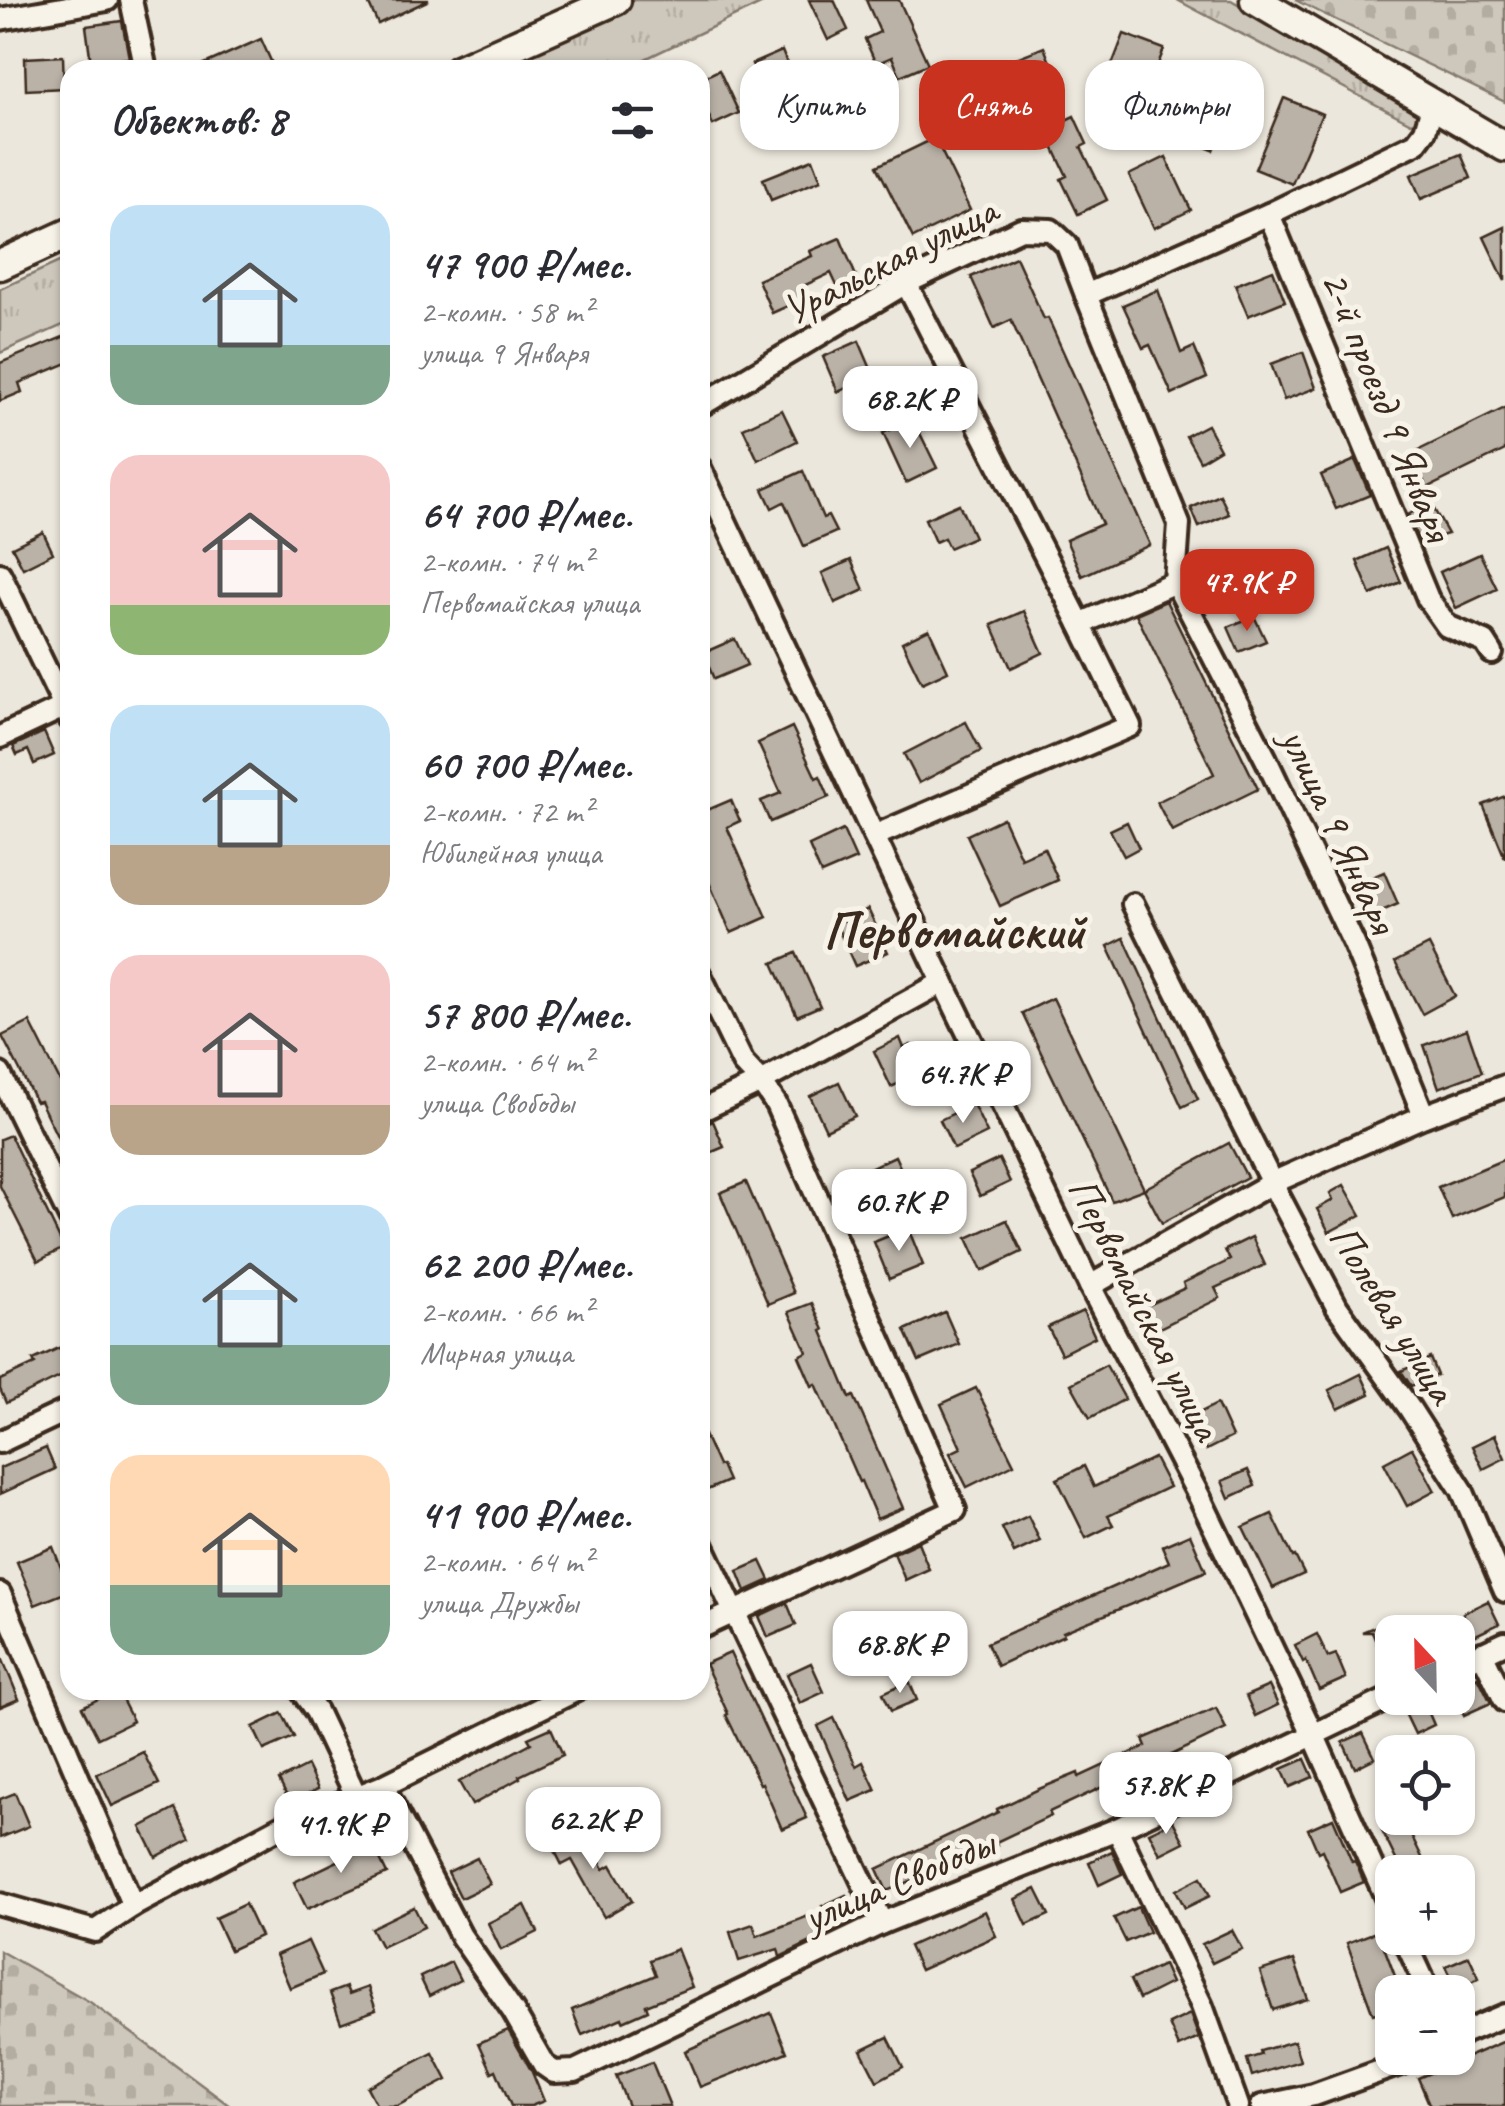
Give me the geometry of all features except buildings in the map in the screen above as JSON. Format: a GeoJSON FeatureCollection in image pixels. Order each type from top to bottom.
{"type":"FeatureCollection","features":[{"type":"Feature","properties":{"kind":"main road"},"geometry":{"type":"LineString","coordinates":[[512,60],[616,0]]}},
{"type":"Feature","properties":{"kind":"main road"},"geometry":{"type":"LineString","coordinates":[[1255,0],[1505,147]]}},
{"type":"Feature","properties":{"kind":"main road"},"geometry":{"type":"LineString","coordinates":[[0,265],[60,238]]}},
{"type":"Feature","properties":{"kind":"street"},"geometry":{"type":"LineString","coordinates":[[0,19],[107,0]]}},
{"type":"Feature","properties":{"kind":"street"},"geometry":{"type":"LineString","coordinates":[[132,0],[144,60]]}},
{"type":"Feature","properties":{"kind":"street"},"geometry":{"type":"LineString","coordinates":[[1080,624],[1175,582],[1179,524],[1086,296],[1416,144],[1433,103]]}},
{"type":"Feature","properties":{"kind":"street","name":"2-й проезд 9 Января"},"geometry":{"type":"LineString","coordinates":[[1269,214],[1428,599],[1447,626],[1485,642],[1492,653]]}},
{"type":"Feature","properties":{"kind":"street","name":"Уральская улица"},"geometry":{"type":"LineString","coordinates":[[710,400],[906,283],[1021,229],[1051,230],[1067,245],[1086,296]]}},
{"type":"Feature","properties":{"kind":"street"},"geometry":{"type":"LineString","coordinates":[[874,836],[1130,726],[906,283]]}},
{"type":"Feature","properties":{"kind":"street","name":"Первомайская улица"},"geometry":{"type":"LineString","coordinates":[[710,489],[1090,1286],[1200,1498],[1375,1873]]}},
{"type":"Feature","properties":{"kind":"street"},"geometry":{"type":"LineString","coordinates":[[0,574],[60,694]]}},
{"type":"Feature","properties":{"kind":"street","name":"улица 9 Января"},"geometry":{"type":"LineString","coordinates":[[1175,582],[1266,759],[1354,944],[1424,1116]]}},
{"type":"Feature","properties":{"kind":"street"},"geometry":{"type":"LineString","coordinates":[[0,737],[60,713]]}},
{"type":"Feature","properties":{"kind":"street","name":"Полевая улица"},"geometry":{"type":"LineString","coordinates":[[1133,904],[1337,1307],[1462,1490],[1505,1591]]}},
{"type":"Feature","properties":{"kind":"street"},"geometry":{"type":"LineString","coordinates":[[710,1106],[943,982]]}},
{"type":"Feature","properties":{"kind":"street"},"geometry":{"type":"LineString","coordinates":[[710,995],[743,1063],[776,1104],[955,1510],[710,1623]]}},
{"type":"Feature","properties":{"kind":"street"},"geometry":{"type":"LineString","coordinates":[[0,1074],[60,1197]]}},
{"type":"Feature","properties":{"kind":"street"},"geometry":{"type":"LineString","coordinates":[[1090,1286],[1272,1182],[1424,1116],[1505,1086]]}},
{"type":"Feature","properties":{"kind":"street"},"geometry":{"type":"LineString","coordinates":[[0,1442],[60,1414]]}},
{"type":"Feature","properties":{"kind":"street"},"geometry":{"type":"LineString","coordinates":[[710,1561],[882,1923]]}},
{"type":"Feature","properties":{"kind":"street"},"geometry":{"type":"LineString","coordinates":[[0,1594],[133,1906]]}},
{"type":"Feature","properties":{"kind":"street"},"geometry":{"type":"LineString","coordinates":[[1475,1656],[1505,1643]]}},
{"type":"Feature","properties":{"kind":"street"},"geometry":{"type":"LineString","coordinates":[[1482,1653],[1505,1701]]}},
{"type":"Feature","properties":{"kind":"street"},"geometry":{"type":"LineString","coordinates":[[308,1700],[357,1798]]}},
{"type":"Feature","properties":{"kind":"street"},"geometry":{"type":"LineString","coordinates":[[0,1904],[95,1932],[133,1906],[280,1826],[383,1786],[535,1700]]}},
{"type":"Feature","properties":{"kind":"street","name":"улица Свободы"},"geometry":{"type":"LineString","coordinates":[[383,1786],[461,1936],[544,2064],[554,2072],[575,2072],[882,1923],[1117,1829],[1375,1706]]}},
{"type":"Feature","properties":{"kind":"street"},"geometry":{"type":"LineString","coordinates":[[1117,1829],[1202,2006],[1238,2106]]}},
{"type":"Feature","properties":{"kind":"street"},"geometry":{"type":"LineString","coordinates":[[1475,2028],[1505,2015]]}},
{"type":"Feature","properties":{"kind":"street"},"geometry":{"type":"LineString","coordinates":[[1262,2106],[1314,2095],[1375,2072]]}},
{"type":"Feature","properties":{"kind":"green space"},"geometry":{"type":"Polygon","coordinates":[[[634,0],[769,0],[643,60],[503,60],[634,0]]]}},
{"type":"Feature","properties":{"kind":"green space"},"geometry":{"type":"Polygon","coordinates":[[[1177,0],[1231,0],[1407,102],[1425,118],[1411,123],[1177,0]]]}},
{"type":"Feature","properties":{"kind":"green space"},"geometry":{"type":"Polygon","coordinates":[[[1295,0],[1505,0],[1505,102],[1295,0]]]}},
{"type":"Feature","properties":{"kind":"green space"},"geometry":{"type":"Polygon","coordinates":[[[60,262],[60,326],[0,353],[0,289],[60,262]]]}},
{"type":"Feature","properties":{"kind":"green space"},"geometry":{"type":"Polygon","coordinates":[[[0,1951],[90,2002],[230,2106],[0,2106],[0,1951]]]}},
{"type":"Feature","properties":{"kind":"district","name":"Первомайский"},"geometry":{"type":"Point","coordinates":[954,930]}}]}
